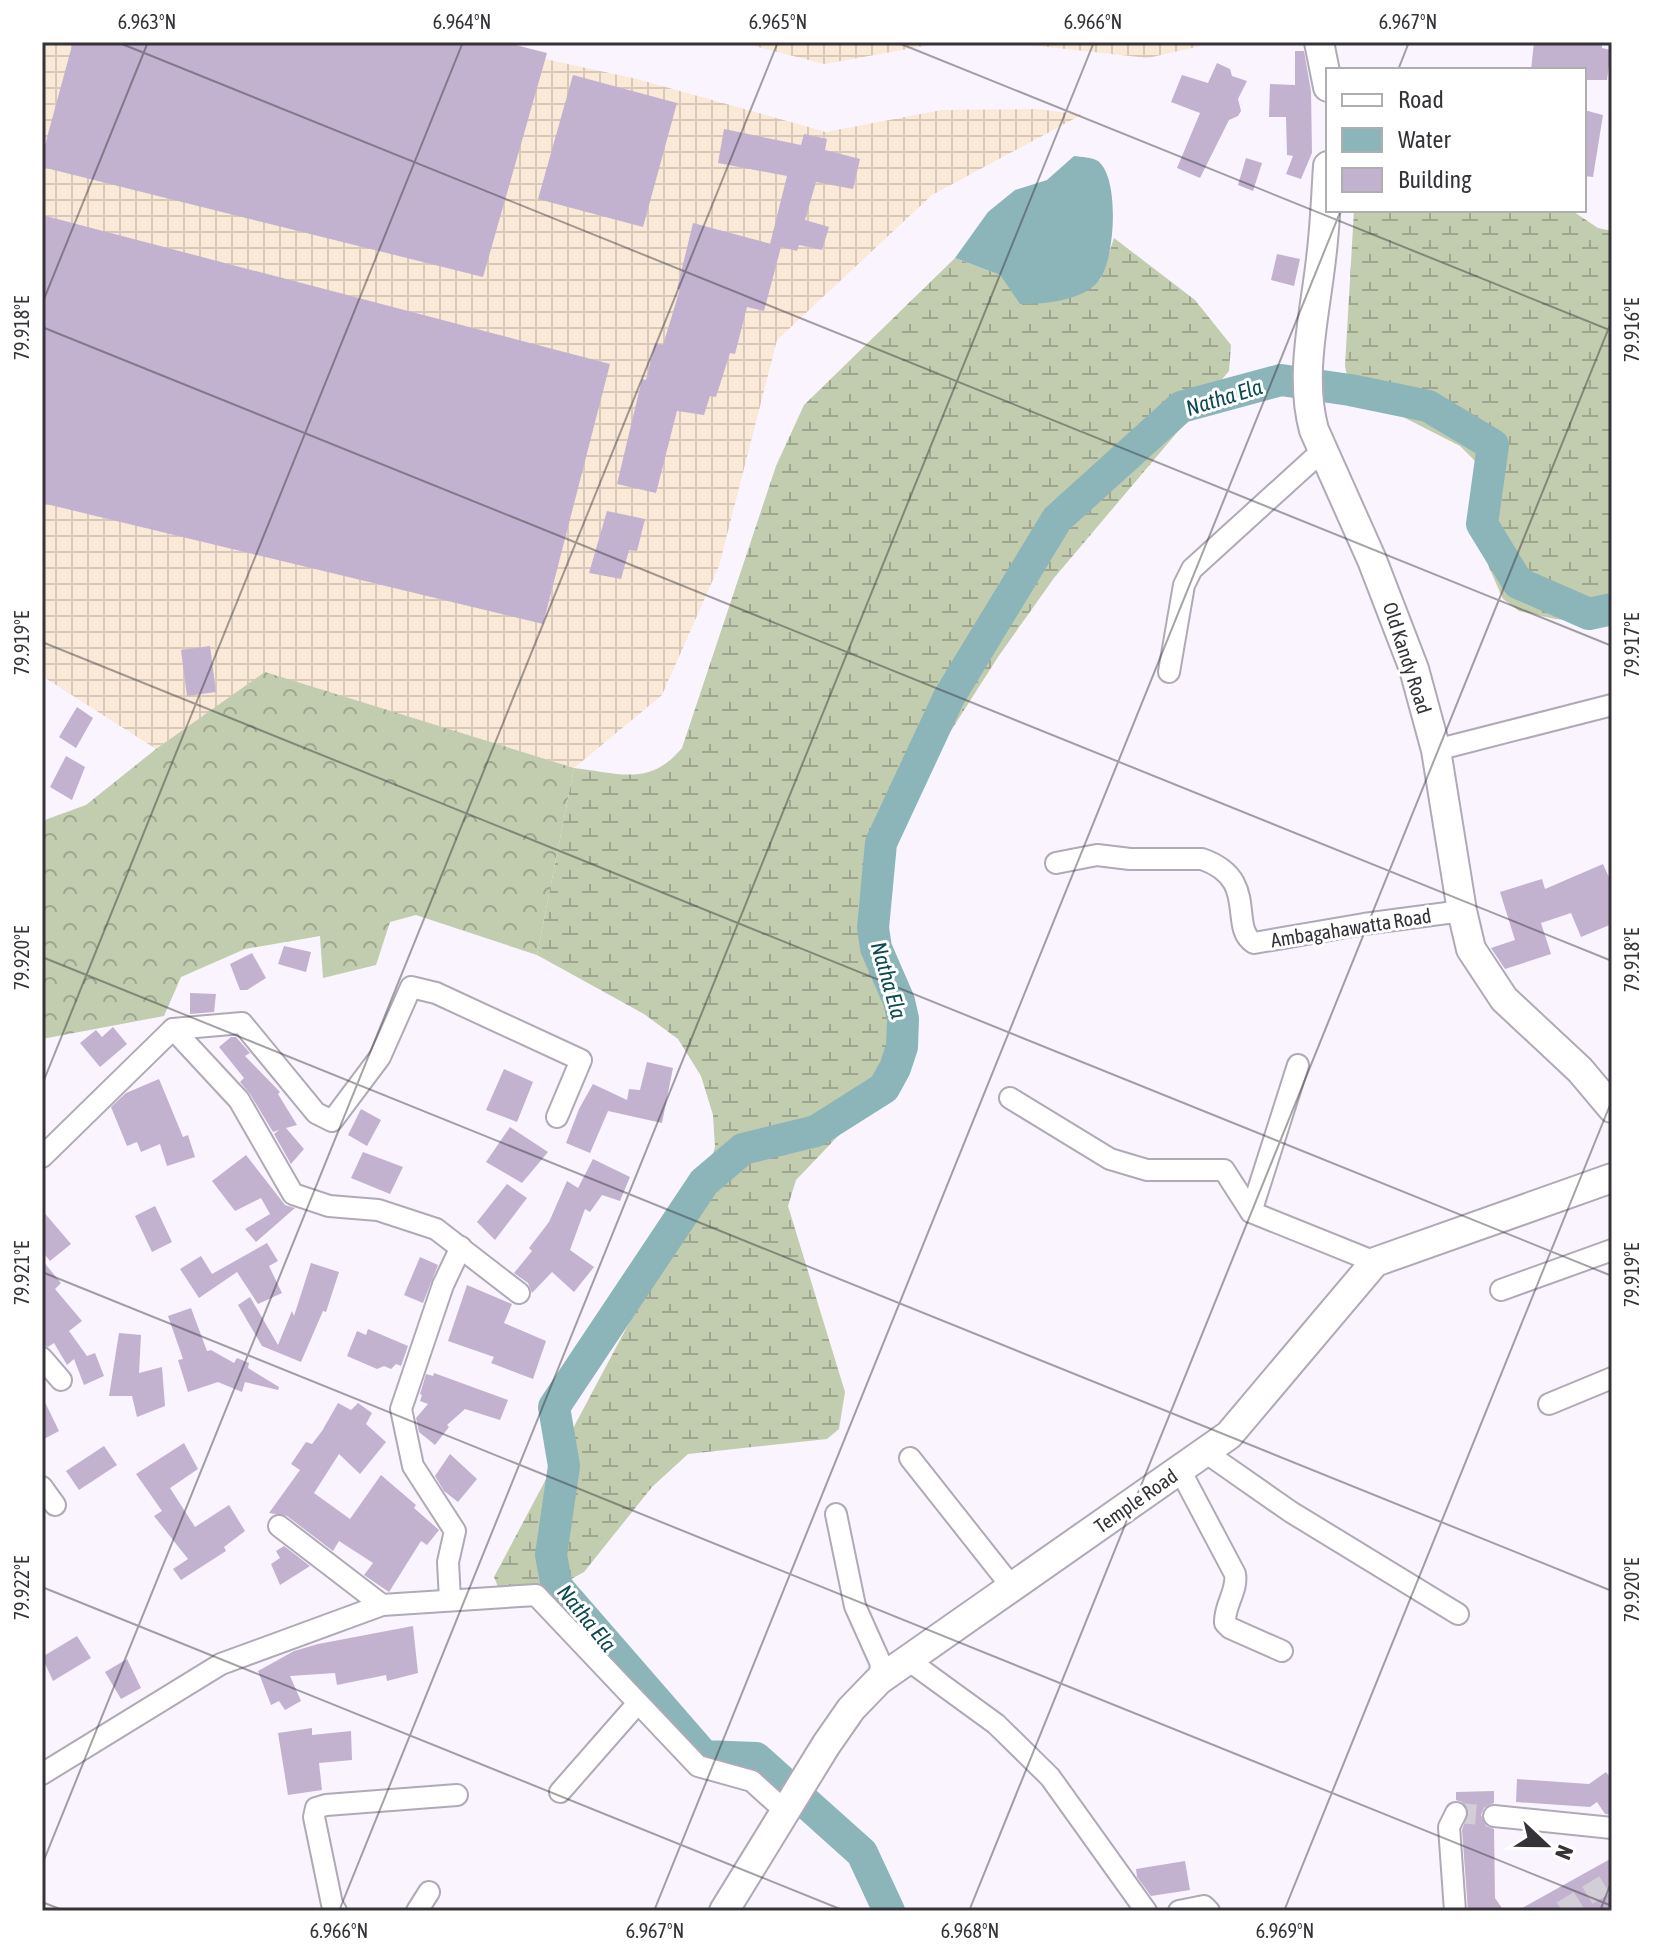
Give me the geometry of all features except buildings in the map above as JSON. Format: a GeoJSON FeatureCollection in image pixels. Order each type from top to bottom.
{"type":"FeatureCollection","features":[{"type":"Feature","properties":{"kind":"street"},"geometry":{"type":"LineString","coordinates":[[1319,42],[1326,77]]}},
{"type":"Feature","properties":{"kind":"street","name":"Old Kandy Road"},"geometry":{"type":"LineString","coordinates":[[1326,194],[1310,356],[1308,409],[1393,611],[1414,669],[1436,750],[1471,949],[1504,999],[1571,1062],[1612,1108]]}},
{"type":"Feature","properties":{"kind":"street"},"geometry":{"type":"LineString","coordinates":[[1169,672],[1184,585],[1192,569],[1323,450]]}},
{"type":"Feature","properties":{"kind":"street"},"geometry":{"type":"LineString","coordinates":[[1436,750],[1612,705]]}},
{"type":"Feature","properties":{"kind":"street","name":"Ambagahawatta Road"},"geometry":{"type":"LineString","coordinates":[[1056,863],[1097,855],[1209,861],[1230,875],[1240,901],[1246,938],[1254,943],[1462,911]]}},
{"type":"Feature","properties":{"kind":"street"},"geometry":{"type":"LineString","coordinates":[[42,1157],[173,1029],[242,1023],[316,1113],[332,1121],[380,1057],[411,987],[436,993],[581,1060],[557,1117]]}},
{"type":"Feature","properties":{"kind":"street"},"geometry":{"type":"LineString","coordinates":[[173,1029],[239,1100],[293,1194],[329,1206],[378,1210],[436,1229],[519,1293]]}},
{"type":"Feature","properties":{"kind":"street"},"geometry":{"type":"LineString","coordinates":[[1251,1212],[1298,1065]]}},
{"type":"Feature","properties":{"kind":"street"},"geometry":{"type":"LineString","coordinates":[[1010,1098],[1110,1159],[1147,1170],[1224,1170],[1251,1212],[1375,1262],[1612,1178]]}},
{"type":"Feature","properties":{"kind":"street"},"geometry":{"type":"LineString","coordinates":[[450,1600],[448,1562],[455,1531],[413,1466],[401,1409],[443,1285],[461,1247]]}},
{"type":"Feature","properties":{"kind":"street"},"geometry":{"type":"LineString","coordinates":[[1501,1290],[1612,1250]]}},
{"type":"Feature","properties":{"kind":"street","name":"Temple Road"},"geometry":{"type":"LineString","coordinates":[[724,1911],[851,1709],[879,1680],[1229,1435],[1375,1262]]}},
{"type":"Feature","properties":{"kind":"street"},"geometry":{"type":"LineString","coordinates":[[42,1358],[61,1380]]}},
{"type":"Feature","properties":{"kind":"street"},"geometry":{"type":"LineString","coordinates":[[1549,1404],[1612,1378]]}},
{"type":"Feature","properties":{"kind":"street"},"geometry":{"type":"LineString","coordinates":[[1205,1452],[1291,1512],[1458,1614]]}},
{"type":"Feature","properties":{"kind":"street"},"geometry":{"type":"LineString","coordinates":[[910,1458],[1012,1587]]}},
{"type":"Feature","properties":{"kind":"street"},"geometry":{"type":"LineString","coordinates":[[1180,1470],[1230,1562],[1236,1579],[1225,1623],[1282,1651]]}},
{"type":"Feature","properties":{"kind":"street"},"geometry":{"type":"LineString","coordinates":[[42,1487],[55,1505]]}},
{"type":"Feature","properties":{"kind":"street"},"geometry":{"type":"LineString","coordinates":[[836,1514],[855,1606],[881,1664],[879,1680]]}},
{"type":"Feature","properties":{"kind":"street"},"geometry":{"type":"LineString","coordinates":[[279,1526],[382,1605]]}},
{"type":"Feature","properties":{"kind":"street"},"geometry":{"type":"LineString","coordinates":[[42,1774],[221,1664],[382,1605],[536,1595],[698,1766],[752,1781],[785,1811]]}},
{"type":"Feature","properties":{"kind":"street"},"geometry":{"type":"LineString","coordinates":[[908,1660],[996,1724],[1050,1777],[1146,1911]]}},
{"type":"Feature","properties":{"kind":"street"},"geometry":{"type":"LineString","coordinates":[[560,1792],[638,1703]]}},
{"type":"Feature","properties":{"kind":"street"},"geometry":{"type":"LineString","coordinates":[[336,1911],[314,1817],[316,1808],[457,1795]]}},
{"type":"Feature","properties":{"kind":"street"},"geometry":{"type":"LineString","coordinates":[[1455,1911],[1449,1827],[1456,1813]]}},
{"type":"Feature","properties":{"kind":"street"},"geometry":{"type":"LineString","coordinates":[[1494,1816],[1612,1828]]}},
{"type":"Feature","properties":{"kind":"street"},"geometry":{"type":"LineString","coordinates":[[417,1911],[429,1892]]}},
{"type":"Feature","properties":{"kind":"street"},"geometry":{"type":"LineString","coordinates":[[1179,1911],[1204,1906],[1209,1911]]}},
{"type":"Feature","properties":{"kind":"shaded area"},"geometry":{"type":"Polygon","coordinates":[[[42,42],[484,42],[513,52],[637,79],[826,132],[942,110],[1037,109],[1081,115],[932,195],[777,340],[719,566],[662,695],[574,768],[265,673],[156,749],[42,676],[42,42]]]}},
{"type":"Feature","properties":{"kind":"shaded area"},"geometry":{"type":"Polygon","coordinates":[[[739,42],[947,42],[824,64],[739,42]]]}},
{"type":"Feature","properties":{"kind":"shaded area"},"geometry":{"type":"Polygon","coordinates":[[[1002,42],[1218,42],[1148,58],[1002,42]]]}},
{"type":"Feature","properties":{"kind":"green space"},"geometry":{"type":"Polygon","coordinates":[[[1354,212],[1574,212],[1598,228],[1612,231],[1612,624],[1555,619],[1519,611],[1503,599],[1488,565],[1493,506],[1488,474],[1460,446],[1350,390],[1345,366],[1354,212]]]}},
{"type":"Feature","properties":{"kind":"green space"},"geometry":{"type":"Polygon","coordinates":[[[1114,238],[1195,300],[1231,345],[1229,371],[1054,578],[998,657],[938,751],[902,822],[884,866],[873,929],[876,948],[899,1001],[903,1019],[902,1047],[884,1088],[796,1180],[788,1206],[845,1392],[839,1429],[827,1439],[688,1454],[652,1487],[584,1572],[557,1587],[511,1598],[501,1594],[494,1577],[704,1182],[715,1147],[713,1115],[701,1076],[678,1039],[644,1014],[537,955],[574,768],[619,774],[645,773],[670,760],[682,748],[776,466],[804,405],[955,258],[1000,275],[1020,303],[1100,280],[1114,238]]]}},
{"type":"Feature","properties":{"kind":"green space"},"geometry":{"type":"Polygon","coordinates":[[[265,672],[574,768],[537,955],[416,915],[390,922],[376,965],[323,978],[320,936],[245,949],[181,977],[164,1016],[42,1039],[42,821],[86,805],[156,749],[265,672]]]}},
{"type":"Feature","properties":{"kind":"water"},"geometry":{"type":"Polygon","coordinates":[[[1074,156],[1098,161],[1110,184],[1112,236],[1105,268],[1093,286],[1074,297],[1020,304],[1000,275],[955,258],[988,212],[1015,190],[1047,180],[1074,156]]]}},
{"type":"Feature","properties":{"kind":"waterway","name":"Natha Ela"},"geometry":{"type":"LineString","coordinates":[[889,1911],[862,1853],[756,1758],[704,1756],[557,1587],[551,1555],[564,1466],[554,1407],[704,1182],[743,1149],[816,1131],[884,1088],[902,1047],[903,1019],[899,1001],[876,948],[873,928],[881,843],[949,697],[1057,519],[1181,407],[1281,380],[1428,406],[1493,445],[1482,524],[1518,583],[1589,614],[1612,609]]}},
{"type":"Feature","properties":{"kind":"tunnel"},"geometry":{"type":"LineString","coordinates":[[1456,1813],[1494,1816]]}},
{"type":"Feature","properties":{"kind":"tunnel"},"geometry":{"type":"LineString","coordinates":[[1562,1911],[1612,1880]]}}]}
